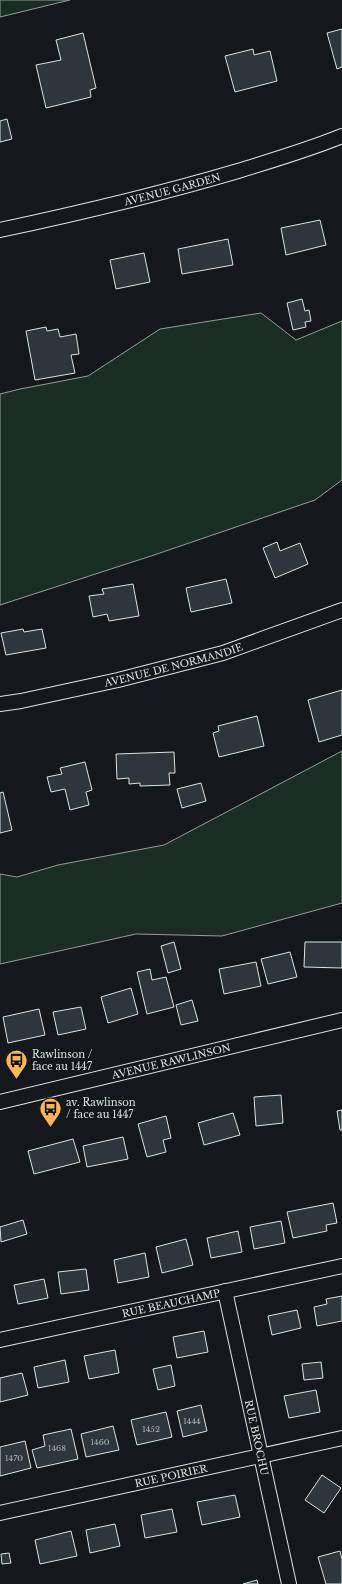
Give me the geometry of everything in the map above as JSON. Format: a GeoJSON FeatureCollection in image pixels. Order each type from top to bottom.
{"type":"FeatureCollection","features":[{"type":"Feature","properties":{"kind":"street","name":"AVENUE GARDEN"},"geometry":{"type":"LineString","coordinates":[[0,230],[90,210],[208,180],[313,148],[342,136]]}},
{"type":"Feature","properties":{"kind":"street","name":"AVENUE DE NORMANDIE"},"geometry":{"type":"LineString","coordinates":[[0,704],[21,701],[118,680],[223,653],[342,610]]}},
{"type":"Feature","properties":{"kind":"street","name":"AVENUE RAWLINSON"},"geometry":{"type":"LineString","coordinates":[[0,1102],[342,1020]]}},
{"type":"Feature","properties":{"kind":"street","name":"RUE BEAUCHAMP"},"geometry":{"type":"LineString","coordinates":[[0,1340],[342,1266]]}},
{"type":"Feature","properties":{"kind":"street","name":"RUE BROCHU"},"geometry":{"type":"LineString","coordinates":[[225,1291],[289,1584]]}},
{"type":"Feature","properties":{"kind":"street","name":"RUE POIRIER"},"geometry":{"type":"LineString","coordinates":[[0,1513],[342,1438]]}},
{"type":"Feature","properties":{"kind":"green space"},"geometry":{"type":"Polygon","coordinates":[[[0,0],[70,0],[0,17],[0,0]]]}},
{"type":"Feature","properties":{"kind":"green space"},"geometry":{"type":"Polygon","coordinates":[[[261,313],[296,340],[342,321],[342,480],[315,500],[154,555],[0,605],[0,394],[88,376],[160,329],[261,313]]]}},
{"type":"Feature","properties":{"kind":"green space"},"geometry":{"type":"Polygon","coordinates":[[[342,751],[342,903],[222,936],[136,934],[0,964],[0,874],[17,877],[58,865],[164,845],[342,751]]]}},
{"type":"Feature","properties":{"kind":"building"},"geometry":{"type":"Polygon","coordinates":[[[342,29],[342,67],[337,69],[327,33],[342,29]]]}},
{"type":"Feature","properties":{"kind":"building"},"geometry":{"type":"Polygon","coordinates":[[[83,33],[96,88],[90,90],[91,97],[46,108],[36,65],[61,60],[56,40],[83,33]]]}},
{"type":"Feature","properties":{"kind":"building"},"geometry":{"type":"Polygon","coordinates":[[[253,49],[254,55],[270,51],[277,81],[235,92],[225,56],[253,49]]]}},
{"type":"Feature","properties":{"kind":"building"},"geometry":{"type":"Polygon","coordinates":[[[7,119],[12,139],[0,142],[0,121],[7,119]]]}},
{"type":"Feature","properties":{"kind":"building"},"geometry":{"type":"Polygon","coordinates":[[[320,220],[326,245],[286,255],[281,228],[320,220]]]}},
{"type":"Feature","properties":{"kind":"building"},"geometry":{"type":"Polygon","coordinates":[[[228,239],[233,265],[182,274],[178,249],[228,239]]]}},
{"type":"Feature","properties":{"kind":"building"},"geometry":{"type":"Polygon","coordinates":[[[144,253],[150,282],[116,289],[110,260],[144,253]]]}},
{"type":"Feature","properties":{"kind":"building"},"geometry":{"type":"Polygon","coordinates":[[[302,299],[305,311],[309,310],[311,321],[305,322],[306,327],[293,330],[287,303],[302,299]]]}},
{"type":"Feature","properties":{"kind":"building"},"geometry":{"type":"Polygon","coordinates":[[[46,327],[47,331],[58,329],[60,337],[76,334],[79,354],[71,355],[75,373],[35,380],[26,331],[46,327]]]}},
{"type":"Feature","properties":{"kind":"building"},"geometry":{"type":"Polygon","coordinates":[[[277,542],[280,551],[300,543],[308,564],[275,578],[263,548],[277,542]]]}},
{"type":"Feature","properties":{"kind":"building"},"geometry":{"type":"Polygon","coordinates":[[[226,579],[232,603],[191,612],[186,588],[226,579]]]}},
{"type":"Feature","properties":{"kind":"building"},"geometry":{"type":"Polygon","coordinates":[[[133,584],[139,616],[109,621],[107,614],[93,617],[89,596],[104,594],[102,589],[133,584]]]}},
{"type":"Feature","properties":{"kind":"building"},"geometry":{"type":"Polygon","coordinates":[[[23,629],[24,632],[42,629],[46,648],[6,655],[1,633],[23,629]]]}},
{"type":"Feature","properties":{"kind":"building"},"geometry":{"type":"Polygon","coordinates":[[[342,690],[342,735],[319,742],[308,700],[342,690]]]}},
{"type":"Feature","properties":{"kind":"building"},"geometry":{"type":"Polygon","coordinates":[[[257,716],[264,746],[219,757],[213,733],[219,731],[218,726],[257,716]]]}},
{"type":"Feature","properties":{"kind":"building"},"geometry":{"type":"Polygon","coordinates":[[[174,752],[175,773],[169,773],[170,785],[140,786],[140,783],[129,784],[129,778],[117,779],[116,754],[174,752]]]}},
{"type":"Feature","properties":{"kind":"building"},"geometry":{"type":"Polygon","coordinates":[[[85,762],[92,790],[86,792],[89,805],[70,810],[65,789],[51,792],[47,777],[62,774],[60,768],[85,762]]]}},
{"type":"Feature","properties":{"kind":"building"},"geometry":{"type":"Polygon","coordinates":[[[201,783],[206,801],[182,808],[177,789],[201,783]]]}},
{"type":"Feature","properties":{"kind":"building"},"geometry":{"type":"Polygon","coordinates":[[[3,792],[12,830],[0,833],[0,793],[3,792]]]}},
{"type":"Feature","properties":{"kind":"building"},"geometry":{"type":"Polygon","coordinates":[[[174,942],[181,969],[168,973],[161,946],[174,942]]]}},
{"type":"Feature","properties":{"kind":"building"},"geometry":{"type":"Polygon","coordinates":[[[305,942],[342,942],[342,968],[304,967],[305,942]]]}},
{"type":"Feature","properties":{"kind":"building"},"geometry":{"type":"Polygon","coordinates":[[[290,952],[297,977],[268,984],[261,959],[290,952]]]}},
{"type":"Feature","properties":{"kind":"building"},"geometry":{"type":"Polygon","coordinates":[[[256,962],[261,986],[224,994],[219,969],[256,962]]]}},
{"type":"Feature","properties":{"kind":"building"},"geometry":{"type":"Polygon","coordinates":[[[150,969],[152,980],[166,977],[174,1007],[147,1014],[137,972],[150,969]]]}},
{"type":"Feature","properties":{"kind":"building"},"geometry":{"type":"Polygon","coordinates":[[[131,988],[138,1014],[108,1023],[101,997],[131,988]]]}},
{"type":"Feature","properties":{"kind":"building"},"geometry":{"type":"Polygon","coordinates":[[[192,1000],[198,1021],[181,1025],[176,1005],[192,1000]]]}},
{"type":"Feature","properties":{"kind":"building"},"geometry":{"type":"Polygon","coordinates":[[[81,1007],[86,1029],[58,1035],[53,1012],[81,1007]]]}},
{"type":"Feature","properties":{"kind":"building"},"geometry":{"type":"Polygon","coordinates":[[[39,1009],[45,1035],[8,1043],[3,1017],[39,1009]]]}},
{"type":"Feature","properties":{"kind":"building"},"geometry":{"type":"Polygon","coordinates":[[[281,1095],[283,1123],[256,1126],[254,1097],[281,1095]]]}},
{"type":"Feature","properties":{"kind":"building"},"geometry":{"type":"Polygon","coordinates":[[[342,1110],[342,1130],[340,1130],[337,1111],[342,1110]]]}},
{"type":"Feature","properties":{"kind":"building"},"geometry":{"type":"Polygon","coordinates":[[[233,1113],[240,1135],[204,1145],[198,1123],[233,1113]]]}},
{"type":"Feature","properties":{"kind":"building"},"geometry":{"type":"Polygon","coordinates":[[[166,1116],[171,1138],[163,1140],[166,1152],[147,1157],[138,1124],[166,1116]]]}},
{"type":"Feature","properties":{"kind":"building"},"geometry":{"type":"Polygon","coordinates":[[[123,1137],[128,1159],[87,1167],[83,1146],[123,1137]]]}},
{"type":"Feature","properties":{"kind":"building"},"geometry":{"type":"Polygon","coordinates":[[[73,1139],[80,1162],[34,1174],[28,1151],[73,1139]]]}},
{"type":"Feature","properties":{"kind":"building"},"geometry":{"type":"Polygon","coordinates":[[[333,1203],[337,1223],[326,1225],[327,1231],[293,1238],[287,1212],[333,1203]]]}},
{"type":"Feature","properties":{"kind":"building"},"geometry":{"type":"Polygon","coordinates":[[[23,1220],[27,1234],[1,1242],[0,1227],[23,1220]]]}},
{"type":"Feature","properties":{"kind":"building"},"geometry":{"type":"Polygon","coordinates":[[[281,1221],[285,1243],[254,1249],[250,1227],[281,1221]]]}},
{"type":"Feature","properties":{"kind":"building"},"geometry":{"type":"Polygon","coordinates":[[[238,1231],[242,1252],[211,1258],[207,1238],[238,1231]]]}},
{"type":"Feature","properties":{"kind":"building"},"geometry":{"type":"Polygon","coordinates":[[[186,1239],[193,1265],[162,1273],[156,1247],[186,1239]]]}},
{"type":"Feature","properties":{"kind":"building"},"geometry":{"type":"Polygon","coordinates":[[[145,1253],[149,1277],[118,1283],[114,1260],[145,1253]]]}},
{"type":"Feature","properties":{"kind":"building"},"geometry":{"type":"Polygon","coordinates":[[[86,1269],[89,1290],[61,1294],[58,1272],[86,1269]]]}},
{"type":"Feature","properties":{"kind":"building"},"geometry":{"type":"Polygon","coordinates":[[[44,1279],[48,1298],[18,1304],[14,1285],[44,1279]]]}},
{"type":"Feature","properties":{"kind":"building"},"geometry":{"type":"Polygon","coordinates":[[[342,1296],[342,1321],[317,1326],[314,1307],[327,1304],[326,1299],[342,1296]]]}},
{"type":"Feature","properties":{"kind":"building"},"geometry":{"type":"Polygon","coordinates":[[[297,1310],[301,1328],[272,1335],[268,1316],[297,1310]]]}},
{"type":"Feature","properties":{"kind":"building"},"geometry":{"type":"Polygon","coordinates":[[[204,1331],[208,1352],[177,1358],[173,1337],[204,1331]]]}},
{"type":"Feature","properties":{"kind":"building"},"geometry":{"type":"Polygon","coordinates":[[[115,1350],[119,1373],[89,1379],[84,1356],[115,1350]]]}},
{"type":"Feature","properties":{"kind":"building"},"geometry":{"type":"Polygon","coordinates":[[[65,1360],[69,1382],[38,1388],[34,1367],[65,1360]]]}},
{"type":"Feature","properties":{"kind":"building"},"geometry":{"type":"Polygon","coordinates":[[[321,1362],[323,1378],[304,1380],[302,1364],[321,1362]]]}},
{"type":"Feature","properties":{"kind":"building"},"geometry":{"type":"Polygon","coordinates":[[[171,1365],[175,1386],[158,1390],[153,1369],[171,1365]]]}},
{"type":"Feature","properties":{"kind":"building"},"geometry":{"type":"Polygon","coordinates":[[[22,1373],[28,1395],[0,1402],[0,1378],[22,1373]]]}},
{"type":"Feature","properties":{"kind":"building"},"geometry":{"type":"Polygon","coordinates":[[[316,1390],[320,1412],[289,1418],[284,1396],[316,1390]]]}},
{"type":"Feature","properties":{"kind":"building"},"geometry":{"type":"Polygon","coordinates":[[[201,1405],[207,1431],[183,1437],[177,1411],[201,1405]]]}},
{"type":"Feature","properties":{"kind":"building"},"geometry":{"type":"Polygon","coordinates":[[[166,1412],[172,1437],[137,1445],[131,1420],[166,1412]]]}},
{"type":"Feature","properties":{"kind":"building"},"geometry":{"type":"Polygon","coordinates":[[[113,1426],[119,1450],[86,1457],[81,1434],[113,1426]]]}},
{"type":"Feature","properties":{"kind":"building"},"geometry":{"type":"Polygon","coordinates":[[[71,1429],[78,1459],[37,1468],[32,1450],[45,1446],[43,1435],[71,1429]]]}},
{"type":"Feature","properties":{"kind":"building"},"geometry":{"type":"Polygon","coordinates":[[[25,1441],[31,1468],[0,1476],[0,1447],[25,1441]]]}},
{"type":"Feature","properties":{"kind":"building"},"geometry":{"type":"Polygon","coordinates":[[[322,1475],[341,1488],[324,1513],[305,1500],[322,1475]]]}},
{"type":"Feature","properties":{"kind":"building"},"geometry":{"type":"Polygon","coordinates":[[[235,1495],[240,1517],[202,1525],[197,1502],[235,1495]]]}},
{"type":"Feature","properties":{"kind":"building"},"geometry":{"type":"Polygon","coordinates":[[[172,1509],[177,1532],[145,1538],[141,1515],[172,1509]]]}},
{"type":"Feature","properties":{"kind":"building"},"geometry":{"type":"Polygon","coordinates":[[[115,1524],[120,1546],[90,1553],[86,1530],[115,1524]]]}},
{"type":"Feature","properties":{"kind":"building"},"geometry":{"type":"Polygon","coordinates":[[[71,1531],[77,1556],[40,1564],[35,1540],[71,1531]]]}},
{"type":"Feature","properties":{"kind":"building"},"geometry":{"type":"Polygon","coordinates":[[[340,1551],[342,1559],[342,1584],[326,1584],[318,1557],[340,1551]]]}},
{"type":"Feature","properties":{"kind":"building"},"geometry":{"type":"Polygon","coordinates":[[[9,1553],[11,1563],[2,1564],[1,1554],[9,1553]]]}},
{"type":"Feature","properties":{"kind":"building"},"geometry":{"type":"Polygon","coordinates":[[[257,1580],[258,1584],[243,1584],[257,1580]]]}},
{"type":"Feature","properties":{"kind":"place","name":"Rawlinson / face au 1447"},"geometry":{"type":"Point","coordinates":[17,1080]}},
{"type":"Feature","properties":{"kind":"place","name":"av. Rawlinson / face au 1447"},"geometry":{"type":"Point","coordinates":[51,1128]}}]}
